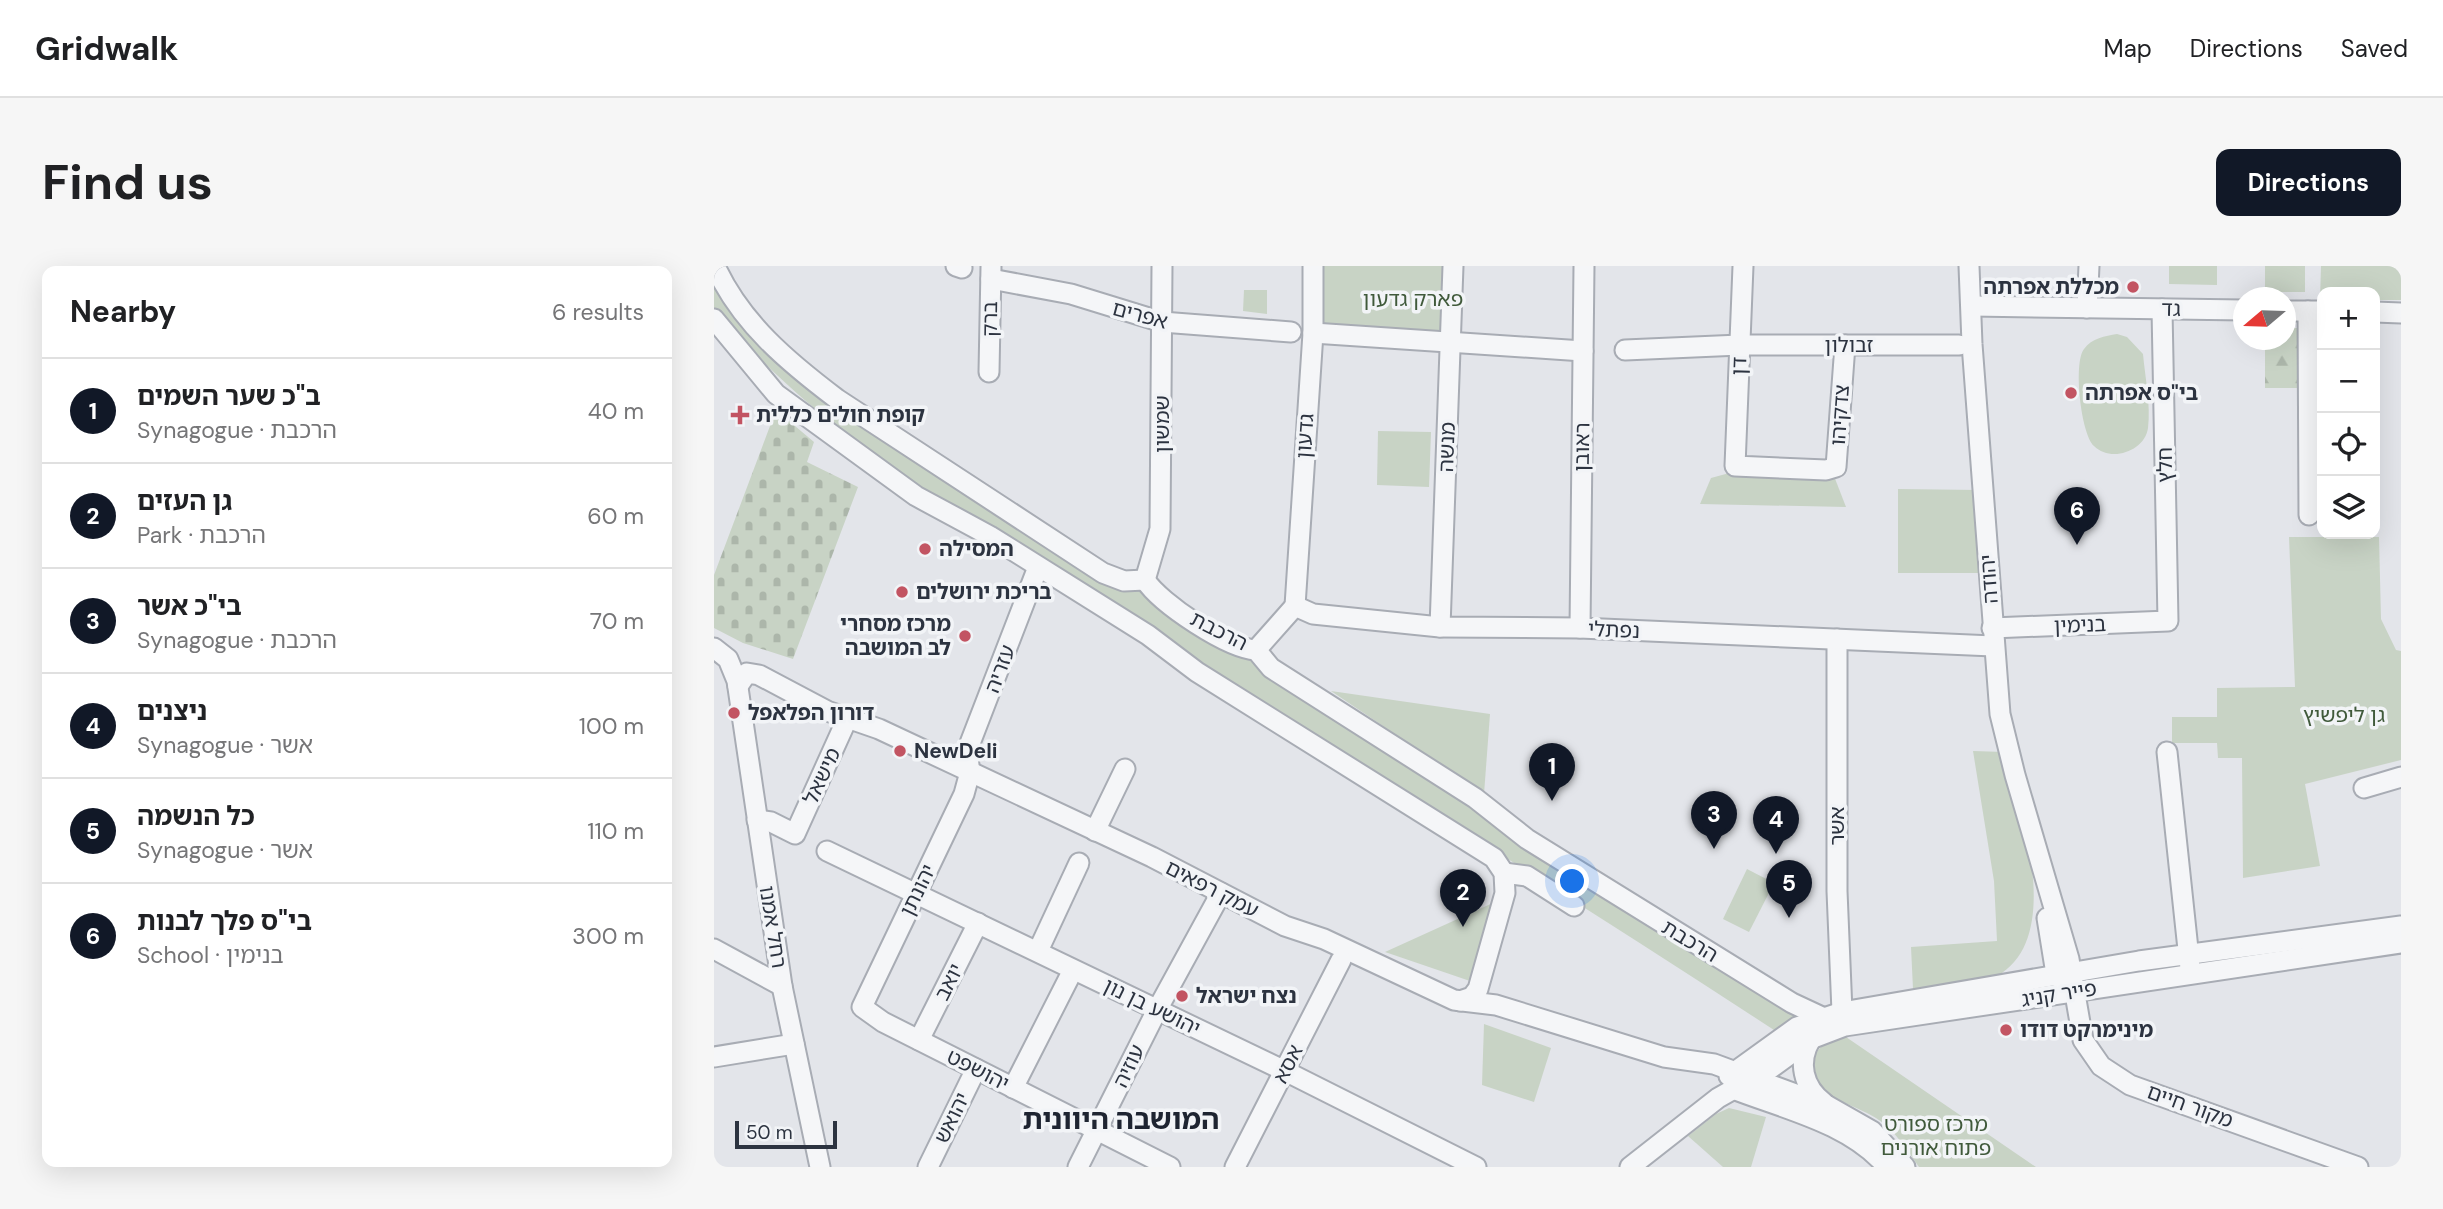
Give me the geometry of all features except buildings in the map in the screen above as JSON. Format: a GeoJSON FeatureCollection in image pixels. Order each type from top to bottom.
{"type":"FeatureCollection","features":[{"type":"Feature","properties":{"kind":"street"},"geometry":{"type":"LineString","coordinates":[[715,266],[739,307],[779,352],[882,432],[1103,573],[1124,581],[1145,580]]}},
{"type":"Feature","properties":{"kind":"street","name":"שמשון"},"geometry":{"type":"LineString","coordinates":[[1145,580],[1160,529],[1162,266]]}},
{"type":"Feature","properties":{"kind":"street","name":"גדעון"},"geometry":{"type":"LineString","coordinates":[[1295,606],[1312,334],[1313,266]]}},
{"type":"Feature","properties":{"kind":"street","name":"מנשה"},"geometry":{"type":"LineString","coordinates":[[1440,627],[1453,266]]}},
{"type":"Feature","properties":{"kind":"street","name":"ראובן"},"geometry":{"type":"LineString","coordinates":[[1580,628],[1584,266]]}},
{"type":"Feature","properties":{"kind":"street","name":"דן"},"geometry":{"type":"LineString","coordinates":[[1735,466],[1743,266]]}},
{"type":"Feature","properties":{"kind":"street","name":"יהודה"},"geometry":{"type":"LineString","coordinates":[[1969,266],[2000,714],[2047,886],[2064,973]]}},
{"type":"Feature","properties":{"kind":"street"},"geometry":{"type":"LineString","coordinates":[[2087,308],[2088,266]]}},
{"type":"Feature","properties":{"kind":"street","name":"אפרים"},"geometry":{"type":"LineString","coordinates":[[991,272],[1162,322],[1291,332]]}},
{"type":"Feature","properties":{"kind":"street","name":"ברק"},"geometry":{"type":"LineString","coordinates":[[989,372],[991,272]]}},
{"type":"Feature","properties":{"kind":"street","name":"גד"},"geometry":{"type":"LineString","coordinates":[[1972,306],[2233,310]]}},
{"type":"Feature","properties":{"kind":"street","name":"חלץ"},"geometry":{"type":"LineString","coordinates":[[2162,309],[2168,621]]}},
{"type":"Feature","properties":{"kind":"street"},"geometry":{"type":"LineString","coordinates":[[2296,311],[2315,311],[2309,515]]}},
{"type":"Feature","properties":{"kind":"street"},"geometry":{"type":"LineString","coordinates":[[2380,312],[2401,313]]}},
{"type":"Feature","properties":{"kind":"street","name":"הרכבת"},"geometry":{"type":"LineString","coordinates":[[714,319],[751,366],[799,413],[932,506],[990,536],[1148,635],[1196,672],[1494,858],[1504,873],[1527,876],[1574,906]]}},
{"type":"Feature","properties":{"kind":"street"},"geometry":{"type":"LineString","coordinates":[[1312,334],[1583,351]]}},
{"type":"Feature","properties":{"kind":"street"},"geometry":{"type":"LineString","coordinates":[[1625,350],[1740,345]]}},
{"type":"Feature","properties":{"kind":"street","name":"זבולון"},"geometry":{"type":"LineString","coordinates":[[1740,345],[1959,345]]}},
{"type":"Feature","properties":{"kind":"street","name":"צדקיהו"},"geometry":{"type":"LineString","coordinates":[[1735,466],[1826,470],[1836,467],[1845,345]]}},
{"type":"Feature","properties":{"kind":"street","name":"עזריה"},"geometry":{"type":"LineString","coordinates":[[970,772],[967,751],[1038,567]]}},
{"type":"Feature","properties":{"kind":"street","name":"הרכבת"},"geometry":{"type":"LineString","coordinates":[[1145,580],[1166,602],[1240,647],[1256,650],[1271,668],[1475,798],[1527,839],[1792,1003],[1822,1017]]}},
{"type":"Feature","properties":{"kind":"street"},"geometry":{"type":"LineString","coordinates":[[1256,650],[1295,606]]}},
{"type":"Feature","properties":{"kind":"street","name":"נפתלי"},"geometry":{"type":"LineString","coordinates":[[1295,606],[1313,614],[1440,627],[1580,628],[1837,639],[1993,637]]}},
{"type":"Feature","properties":{"kind":"street","name":"בנימין"},"geometry":{"type":"LineString","coordinates":[[1993,637],[2168,621]]}},
{"type":"Feature","properties":{"kind":"street","name":"אשר"},"geometry":{"type":"LineString","coordinates":[[1837,639],[1842,1012]]}},
{"type":"Feature","properties":{"kind":"street"},"geometry":{"type":"LineString","coordinates":[[714,648],[728,659],[737,686]]}},
{"type":"Feature","properties":{"kind":"street","name":"עמק רפאים"},"geometry":{"type":"LineString","coordinates":[[737,686],[743,675],[754,673],[827,711],[848,717],[1095,831],[1285,926],[1324,939],[1460,1001],[1496,1005],[1640,1051],[1703,1062],[1734,1080],[1755,1078],[1828,1106],[1871,1130],[1905,1167]]}},
{"type":"Feature","properties":{"kind":"street","name":"רחל אמנו"},"geometry":{"type":"LineString","coordinates":[[737,686],[782,986],[820,1167]]}},
{"type":"Feature","properties":{"kind":"street","name":"מישאל"},"geometry":{"type":"LineString","coordinates":[[757,820],[771,822],[795,834],[848,717]]}},
{"type":"Feature","properties":{"kind":"street"},"geometry":{"type":"LineString","coordinates":[[2167,752],[2189,964]]}},
{"type":"Feature","properties":{"kind":"street"},"geometry":{"type":"LineString","coordinates":[[1095,831],[1125,769]]}},
{"type":"Feature","properties":{"kind":"street","name":"יהונתן"},"geometry":{"type":"LineString","coordinates":[[862,1007],[964,794],[970,772]]}},
{"type":"Feature","properties":{"kind":"street"},"geometry":{"type":"LineString","coordinates":[[2364,788],[2401,777]]}},
{"type":"Feature","properties":{"kind":"street","name":"יהושע בן נון"},"geometry":{"type":"LineString","coordinates":[[827,851],[1285,1071],[1476,1167]]}},
{"type":"Feature","properties":{"kind":"street"},"geometry":{"type":"LineString","coordinates":[[1038,951],[1079,863]]}},
{"type":"Feature","properties":{"kind":"street"},"geometry":{"type":"LineString","coordinates":[[1460,1001],[1474,995],[1480,985],[1505,893],[1504,873]]}},
{"type":"Feature","properties":{"kind":"street","name":"יהודה"},"geometry":{"type":"LineString","coordinates":[[2047,886],[2049,934],[2073,992]]}},
{"type":"Feature","properties":{"kind":"street","name":"עוזיה"},"geometry":{"type":"LineString","coordinates":[[1078,1167],[1157,1010],[1221,893]]}},
{"type":"Feature","properties":{"kind":"street","name":"יואב"},"geometry":{"type":"LineString","coordinates":[[919,1040],[978,923]]}},
{"type":"Feature","properties":{"kind":"street","name":"פייר קניג"},"geometry":{"type":"LineString","coordinates":[[1755,1078],[1811,1040],[1831,1030],[1862,1023],[2073,992],[2189,964],[2401,926]]}},
{"type":"Feature","properties":{"kind":"street"},"geometry":{"type":"LineString","coordinates":[[2017,980],[2038,961],[2049,934]]}},
{"type":"Feature","properties":{"kind":"street","name":"פייר קניג"},"geometry":{"type":"LineString","coordinates":[[1630,1167],[1660,1141],[1685,1113],[1734,1080],[1797,1027],[1822,1017],[2064,973],[2189,964],[2401,943]]}},
{"type":"Feature","properties":{"kind":"street"},"geometry":{"type":"LineString","coordinates":[[714,949],[782,986]]}},
{"type":"Feature","properties":{"kind":"street","name":"אסא"},"geometry":{"type":"LineString","coordinates":[[1235,1167],[1340,960]]}},
{"type":"Feature","properties":{"kind":"street"},"geometry":{"type":"LineString","coordinates":[[1013,1088],[1073,970]]}},
{"type":"Feature","properties":{"kind":"street","name":"מקור חיים"},"geometry":{"type":"LineString","coordinates":[[2073,992],[2083,1040],[2092,1055],[2114,1076],[2130,1085],[2358,1167]]}},
{"type":"Feature","properties":{"kind":"street","name":"יהושפט"},"geometry":{"type":"LineString","coordinates":[[862,1007],[919,1040],[1170,1167]]}},
{"type":"Feature","properties":{"kind":"street"},"geometry":{"type":"LineString","coordinates":[[1811,1040],[1803,1055],[1803,1069],[1813,1092],[1828,1106]]}},
{"type":"Feature","properties":{"kind":"street"},"geometry":{"type":"LineString","coordinates":[[714,1057],[794,1044]]}},
{"type":"Feature","properties":{"kind":"street","name":"יהואש"},"geometry":{"type":"LineString","coordinates":[[928,1167],[976,1069]]}},
{"type":"Feature","properties":{"kind":"street"},"geometry":{"type":"LineString","coordinates":[[1734,1080],[1838,1129],[1871,1151],[1887,1167]]}},
{"type":"Feature","properties":{"kind":"green space","name":"פארק גדעון"},"geometry":{"type":"Polygon","coordinates":[[[1323,266],[1447,266],[1445,333],[1321,328],[1323,266]]]}},
{"type":"Feature","properties":{"kind":"green space"},"geometry":{"type":"Polygon","coordinates":[[[2169,266],[2217,266],[2217,285],[2169,284],[2169,266]]]}},
{"type":"Feature","properties":{"kind":"green space"},"geometry":{"type":"Polygon","coordinates":[[[2265,266],[2305,266],[2305,292],[2296,292],[2296,287],[2265,287],[2265,266]]]}},
{"type":"Feature","properties":{"kind":"green space"},"geometry":{"type":"Polygon","coordinates":[[[2321,266],[2401,266],[2401,300],[2380,300],[2380,287],[2320,287],[2321,266]]]}},
{"type":"Feature","properties":{"kind":"green space"},"geometry":{"type":"Polygon","coordinates":[[[714,279],[777,355],[1144,589],[1192,631],[1220,647],[1250,655],[1264,674],[1800,1014],[1774,1030],[918,486],[810,404],[760,359],[714,309],[714,279]]]}},
{"type":"Feature","properties":{"kind":"green space"},"geometry":{"type":"Polygon","coordinates":[[[1244,290],[1267,290],[1267,314],[1243,311],[1244,290]]]}},
{"type":"Feature","properties":{"kind":"green space"},"geometry":{"type":"Polygon","coordinates":[[[2296,328],[2299,328],[2299,388],[2265,388],[2265,350],[2296,350],[2296,328]]]}},
{"type":"Feature","properties":{"kind":"green space"},"geometry":{"type":"Polygon","coordinates":[[[2117,334],[2127,337],[2143,354],[2149,419],[2146,436],[2141,443],[2126,452],[2109,454],[2094,446],[2085,428],[2079,368],[2087,345],[2099,338],[2117,334]]]}},
{"type":"Feature","properties":{"kind":"green space"},"geometry":{"type":"Polygon","coordinates":[[[776,410],[814,442],[807,462],[858,487],[793,659],[743,643],[714,628],[714,575],[776,410]]]}},
{"type":"Feature","properties":{"kind":"green space"},"geometry":{"type":"Polygon","coordinates":[[[1378,431],[1431,432],[1429,487],[1377,485],[1378,431]]]}},
{"type":"Feature","properties":{"kind":"green space"},"geometry":{"type":"Polygon","coordinates":[[[1733,472],[1834,476],[1846,507],[1700,504],[1711,478],[1733,472]]]}},
{"type":"Feature","properties":{"kind":"green space"},"geometry":{"type":"Polygon","coordinates":[[[1898,489],[1979,490],[1979,573],[1898,573],[1898,489]]]}},
{"type":"Feature","properties":{"kind":"green space","name":"גן ליפשיץ"},"geometry":{"type":"Polygon","coordinates":[[[2289,537],[2379,539],[2381,619],[2396,650],[2401,651],[2401,760],[2305,784],[2320,866],[2243,878],[2242,758],[2218,758],[2217,743],[2172,743],[2172,717],[2217,717],[2217,688],[2295,687],[2289,537]]]}},
{"type":"Feature","properties":{"kind":"green space"},"geometry":{"type":"Polygon","coordinates":[[[1331,691],[1490,714],[1484,794],[1331,691]]]}},
{"type":"Feature","properties":{"kind":"green space"},"geometry":{"type":"Polygon","coordinates":[[[1973,751],[2004,752],[2020,806],[2032,871],[2034,903],[2029,933],[2018,958],[1997,976],[1969,983],[1913,989],[1911,947],[1997,941],[1994,881],[1973,751]]]}},
{"type":"Feature","properties":{"kind":"green space"},"geometry":{"type":"Polygon","coordinates":[[[1747,869],[1774,883],[1749,932],[1723,919],[1747,869]]]}},
{"type":"Feature","properties":{"kind":"green space"},"geometry":{"type":"Polygon","coordinates":[[[1495,902],[1470,981],[1385,952],[1495,902]]]}},
{"type":"Feature","properties":{"kind":"green space"},"geometry":{"type":"Polygon","coordinates":[[[1484,1024],[1551,1048],[1534,1102],[1482,1085],[1484,1024]]]}},
{"type":"Feature","properties":{"kind":"green space","name":"מרכז ספורט פתוח אורנים"},"geometry":{"type":"Polygon","coordinates":[[[1846,1037],[2036,1167],[1919,1167],[1883,1123],[1834,1097],[1818,1083],[1814,1073],[1814,1061],[1818,1050],[1846,1037]]]}},
{"type":"Feature","properties":{"kind":"green space"},"geometry":{"type":"Polygon","coordinates":[[[1729,1108],[1766,1117],[1751,1167],[1723,1167],[1688,1136],[1716,1114],[1729,1108]]]}},
{"type":"Feature","properties":{"kind":"place","name":"מכללת אפרתה"},"geometry":{"type":"Point","coordinates":[2133,287]}},
{"type":"Feature","properties":{"kind":"place","name":"בי\"ס אפרתה"},"geometry":{"type":"Point","coordinates":[2071,393]}},
{"type":"Feature","properties":{"kind":"place","name":"קופת חולים כללית"},"geometry":{"type":"Point","coordinates":[740,415]}},
{"type":"Feature","properties":{"kind":"place","name":"בי\"ס פלך לבנות"},"geometry":{"type":"Point","coordinates":[2077,545]}},
{"type":"Feature","properties":{"kind":"place","name":"המסילה"},"geometry":{"type":"Point","coordinates":[925,549]}},
{"type":"Feature","properties":{"kind":"place","name":"בריכת ירושלים"},"geometry":{"type":"Point","coordinates":[902,592]}},
{"type":"Feature","properties":{"kind":"place","name":"מרכז מסחרי לב המושבה"},"geometry":{"type":"Point","coordinates":[965,636]}},
{"type":"Feature","properties":{"kind":"place","name":"דורון הפלאפל"},"geometry":{"type":"Point","coordinates":[734,713]}},
{"type":"Feature","properties":{"kind":"place","name":"NewDeli"},"geometry":{"type":"Point","coordinates":[900,751]}},
{"type":"Feature","properties":{"kind":"place","name":"ב\"כ שער השמים"},"geometry":{"type":"Point","coordinates":[1552,801]}},
{"type":"Feature","properties":{"kind":"place","name":"בי\"כ אשר"},"geometry":{"type":"Point","coordinates":[1714,849]}},
{"type":"Feature","properties":{"kind":"place","name":"ניצנים"},"geometry":{"type":"Point","coordinates":[1776,854]}},
{"type":"Feature","properties":{"kind":"place","name":"כל הנשמה"},"geometry":{"type":"Point","coordinates":[1789,918]}},
{"type":"Feature","properties":{"kind":"place","name":"גן העזים"},"geometry":{"type":"Point","coordinates":[1463,927]}},
{"type":"Feature","properties":{"kind":"place","name":"נצח ישראל"},"geometry":{"type":"Point","coordinates":[1182,996]}},
{"type":"Feature","properties":{"kind":"place","name":"מינימרקט דודו"},"geometry":{"type":"Point","coordinates":[2006,1030]}},
{"type":"Feature","properties":{"kind":"district","name":"המושבה היוונית"},"geometry":{"type":"Point","coordinates":[1121,1119]}}]}
